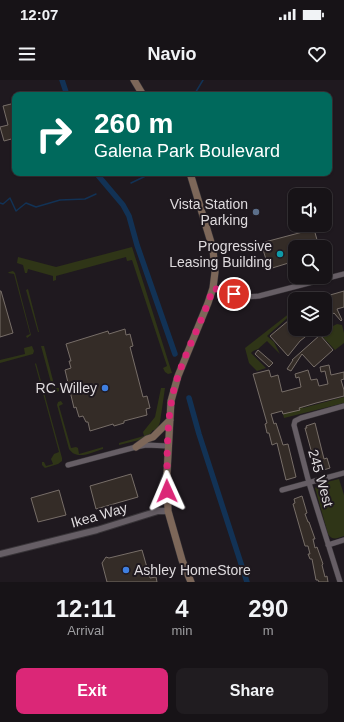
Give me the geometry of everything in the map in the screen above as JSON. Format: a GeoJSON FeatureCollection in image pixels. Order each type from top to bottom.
{"type":"FeatureCollection","features":[{"type":"Feature","properties":{"kind":"main road"},"geometry":{"type":"LineString","coordinates":[[134,80],[141,92]]}},
{"type":"Feature","properties":{"kind":"main road"},"geometry":{"type":"LineString","coordinates":[[191,176],[213,249],[213,288],[178,376],[171,401],[167,472],[168,511],[182,560],[191,582]]}},
{"type":"Feature","properties":{"kind":"main road"},"geometry":{"type":"LineString","coordinates":[[136,446],[153,437],[170,420]]}},
{"type":"Feature","properties":{"kind":"street"},"geometry":{"type":"LineString","coordinates":[[213,288],[246,296],[258,296],[344,274]]}},
{"type":"Feature","properties":{"kind":"street","name":"245 West"},"geometry":{"type":"LineString","coordinates":[[340,582],[309,483],[294,425],[295,421],[301,418],[344,406]]}},
{"type":"Feature","properties":{"kind":"street"},"geometry":{"type":"LineString","coordinates":[[68,465],[136,446],[168,446]]}},
{"type":"Feature","properties":{"kind":"street"},"geometry":{"type":"LineString","coordinates":[[282,490],[344,473]]}},
{"type":"Feature","properties":{"kind":"street","name":"Ikea Way"},"geometry":{"type":"LineString","coordinates":[[0,554],[97,530],[158,511],[168,511]]}},
{"type":"Feature","properties":{"kind":"street"},"geometry":{"type":"LineString","coordinates":[[328,545],[344,540]]}},
{"type":"Feature","properties":{"kind":"green space"},"geometry":{"type":"Polygon","coordinates":[[[132,247],[172,373],[168,374],[163,368],[167,366],[132,260],[127,261],[126,257],[56,276],[56,280],[53,281],[53,276],[28,269],[27,273],[25,273],[23,265],[17,263],[18,257],[56,267],[132,247]]]}},
{"type":"Feature","properties":{"kind":"green space"},"geometry":{"type":"Polygon","coordinates":[[[13,271],[15,273],[31,335],[27,338],[26,336],[30,334],[14,274],[8,273],[13,271]]]}},
{"type":"Feature","properties":{"kind":"green space"},"geometry":{"type":"Polygon","coordinates":[[[28,289],[39,332],[26,290],[28,289]]]}},
{"type":"Feature","properties":{"kind":"green space"},"geometry":{"type":"Polygon","coordinates":[[[288,314],[288,317],[267,336],[274,342],[280,354],[267,341],[251,353],[266,368],[257,371],[249,363],[245,348],[288,314]]]}},
{"type":"Feature","properties":{"kind":"green space"},"geometry":{"type":"Polygon","coordinates":[[[337,324],[342,325],[344,333],[344,343],[335,350],[322,336],[332,336],[332,326],[337,324]]]}},
{"type":"Feature","properties":{"kind":"green space"},"geometry":{"type":"Polygon","coordinates":[[[32,346],[34,351],[33,354],[0,363],[0,360],[25,354],[24,348],[32,346]]]}},
{"type":"Feature","properties":{"kind":"green space"},"geometry":{"type":"Polygon","coordinates":[[[41,346],[44,346],[55,388],[59,388],[59,391],[56,392],[53,390],[41,346]]]}},
{"type":"Feature","properties":{"kind":"green space"},"geometry":{"type":"Polygon","coordinates":[[[36,363],[62,458],[62,461],[58,464],[45,468],[42,465],[42,462],[44,462],[46,466],[53,464],[51,459],[54,454],[59,452],[35,364],[36,363]]]}},
{"type":"Feature","properties":{"kind":"green space"},"geometry":{"type":"Polygon","coordinates":[[[161,388],[165,388],[160,422],[156,432],[153,430],[147,438],[119,445],[119,443],[144,436],[143,432],[155,417],[161,388]]]}},
{"type":"Feature","properties":{"kind":"green space"},"geometry":{"type":"Polygon","coordinates":[[[295,388],[298,389],[303,408],[344,397],[344,403],[284,418],[283,414],[300,409],[295,388]]]}},
{"type":"Feature","properties":{"kind":"green space"},"geometry":{"type":"Polygon","coordinates":[[[61,401],[63,404],[59,406],[71,448],[78,448],[79,454],[103,447],[103,449],[85,455],[72,453],[69,449],[57,405],[58,402],[61,401]]]}},
{"type":"Feature","properties":{"kind":"green space"},"geometry":{"type":"Polygon","coordinates":[[[339,479],[344,495],[344,536],[331,538],[328,534],[315,488],[319,484],[339,479]]]}},
{"type":"Feature","properties":{"kind":"building"},"geometry":{"type":"Polygon","coordinates":[[[12,104],[12,139],[4,141],[0,127],[8,125],[3,106],[12,104]]]}},
{"type":"Feature","properties":{"kind":"building","name":"Progressive Leasing Building"},"geometry":{"type":"Polygon","coordinates":[[[303,232],[315,232],[317,240],[288,240],[288,263],[269,269],[261,243],[303,232]]]}},
{"type":"Feature","properties":{"kind":"building"},"geometry":{"type":"Polygon","coordinates":[[[0,291],[13,333],[0,337],[0,291]]]}},
{"type":"Feature","properties":{"kind":"building"},"geometry":{"type":"Polygon","coordinates":[[[344,291],[344,307],[337,309],[342,320],[341,321],[334,313],[332,315],[332,294],[344,291]]]}},
{"type":"Feature","properties":{"kind":"building"},"geometry":{"type":"Polygon","coordinates":[[[288,321],[288,336],[306,336],[300,341],[288,356],[270,336],[288,321]]]}},
{"type":"Feature","properties":{"kind":"building","name":"RC Willey"},"geometry":{"type":"Polygon","coordinates":[[[125,329],[126,335],[130,334],[133,346],[130,347],[143,397],[147,396],[150,408],[146,409],[147,415],[124,421],[124,423],[114,426],[113,424],[90,431],[88,422],[86,422],[83,416],[79,417],[76,407],[74,408],[65,370],[71,368],[69,361],[71,361],[66,344],[108,331],[109,334],[125,329]]]}},
{"type":"Feature","properties":{"kind":"building"},"geometry":{"type":"Polygon","coordinates":[[[319,336],[321,336],[333,350],[314,367],[302,354],[291,371],[287,369],[292,360],[319,336]]]}},
{"type":"Feature","properties":{"kind":"building"},"geometry":{"type":"Polygon","coordinates":[[[258,350],[273,363],[269,367],[255,354],[258,350]]]}},
{"type":"Feature","properties":{"kind":"building"},"geometry":{"type":"Polygon","coordinates":[[[329,365],[331,375],[344,372],[344,379],[341,380],[344,396],[299,408],[300,410],[283,414],[282,411],[271,414],[274,424],[276,423],[283,445],[288,444],[296,477],[286,480],[277,443],[272,445],[269,433],[267,433],[265,424],[267,423],[253,374],[269,370],[271,377],[278,375],[282,392],[301,387],[299,377],[296,378],[295,374],[308,370],[311,380],[317,379],[319,386],[328,384],[325,371],[321,372],[320,367],[329,365]]]}},
{"type":"Feature","properties":{"kind":"building"},"geometry":{"type":"Polygon","coordinates":[[[315,423],[324,459],[327,458],[330,468],[317,472],[305,428],[307,428],[306,426],[315,423]]]}},
{"type":"Feature","properties":{"kind":"building"},"geometry":{"type":"Polygon","coordinates":[[[131,474],[138,497],[96,509],[90,486],[131,474]]]}},
{"type":"Feature","properties":{"kind":"building"},"geometry":{"type":"Polygon","coordinates":[[[59,490],[66,515],[38,522],[31,498],[59,490]]]}},
{"type":"Feature","properties":{"kind":"building"},"geometry":{"type":"Polygon","coordinates":[[[302,496],[307,513],[305,514],[315,539],[313,539],[315,548],[317,547],[323,564],[325,577],[327,576],[328,582],[319,582],[316,580],[312,559],[310,559],[308,554],[310,554],[308,546],[305,546],[293,504],[295,503],[294,499],[302,496]]]}},
{"type":"Feature","properties":{"kind":"building","name":"Ashley HomeStore"},"geometry":{"type":"Polygon","coordinates":[[[142,550],[150,578],[156,577],[157,582],[107,582],[102,563],[106,557],[109,558],[142,550]]]}},
{"type":"Feature","properties":{"kind":"waterway"},"geometry":{"type":"LineString","coordinates":[[62,80],[66,92]]}},
{"type":"Feature","properties":{"kind":"waterway"},"geometry":{"type":"LineString","coordinates":[[196,92],[203,80]]}},
{"type":"Feature","properties":{"kind":"waterway"},"geometry":{"type":"LineString","coordinates":[[99,176],[123,205],[129,216],[137,245],[175,354]]}},
{"type":"Feature","properties":{"kind":"waterway"},"geometry":{"type":"LineString","coordinates":[[131,183],[146,176]]}},
{"type":"Feature","properties":{"kind":"waterway"},"geometry":{"type":"LineString","coordinates":[[0,203],[3,204],[10,198],[16,211],[26,203],[36,207],[60,200],[85,199],[96,194]]}},
{"type":"Feature","properties":{"kind":"waterway"},"geometry":{"type":"LineString","coordinates":[[189,398],[199,434],[247,582]]}},
{"type":"Feature","properties":{"kind":"place","name":"Vista Station Parking"},"geometry":{"type":"Point","coordinates":[256,212]}},
{"type":"Feature","properties":{"kind":"place","name":"Progressive Leasing Building"},"geometry":{"type":"Point","coordinates":[280,254]}},
{"type":"Feature","properties":{"kind":"place","name":"RC Willey"},"geometry":{"type":"Point","coordinates":[105,388]}},
{"type":"Feature","properties":{"kind":"place","name":"Ashley HomeStore"},"geometry":{"type":"Point","coordinates":[126,570]}},
{"type":"Feature","properties":{"kind":"route"},"geometry":{"type":"LineString","coordinates":[[167,491],[171,401],[178,376],[213,288],[234,294]]}}]}
